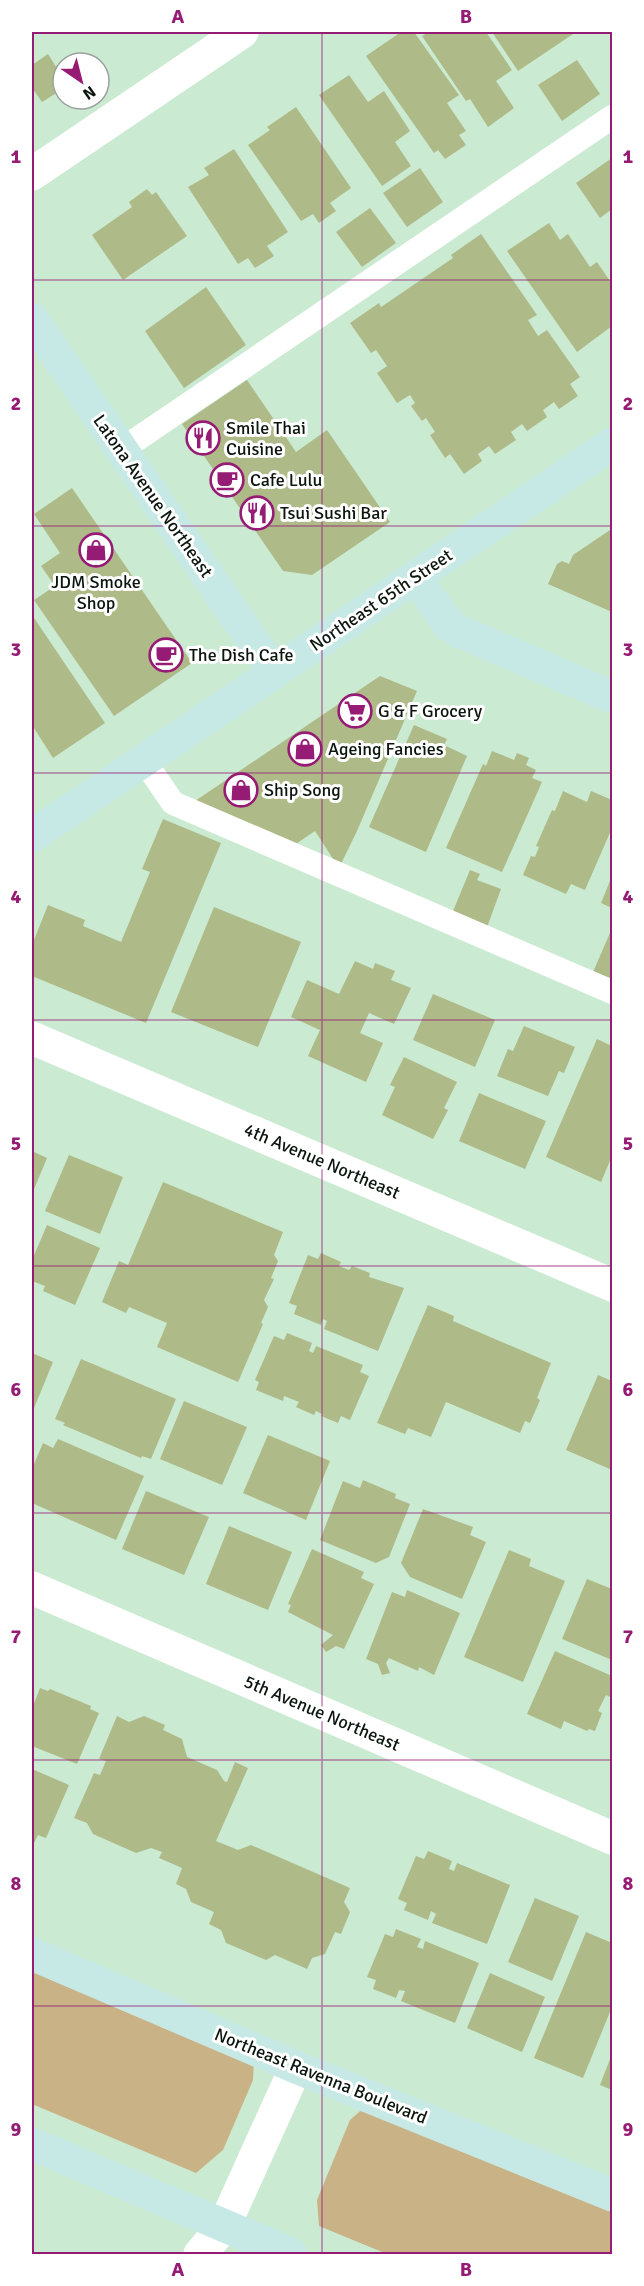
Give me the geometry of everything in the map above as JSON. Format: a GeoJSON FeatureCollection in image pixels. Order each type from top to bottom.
{"type":"FeatureCollection","features":[{"type":"Feature","properties":{"kind":"main road","name":"Latona Avenue Northeast"},"geometry":{"type":"LineString","coordinates":[[32,319],[274,672]]}},
{"type":"Feature","properties":{"kind":"main road","name":"Northeast 65th Street"},"geometry":{"type":"LineString","coordinates":[[32,836],[612,444]]}},
{"type":"Feature","properties":{"kind":"main road"},"geometry":{"type":"LineString","coordinates":[[415,577],[449,625],[612,698]]}},
{"type":"Feature","properties":{"kind":"main road","name":"Northeast Ravenna Boulevard"},"geometry":{"type":"LineString","coordinates":[[32,1954],[296,2067],[612,2195]]}},
{"type":"Feature","properties":{"kind":"main road"},"geometry":{"type":"LineString","coordinates":[[32,2144],[291,2254]]}},
{"type":"Feature","properties":{"kind":"street"},"geometry":{"type":"LineString","coordinates":[[32,174],[242,32]]}},
{"type":"Feature","properties":{"kind":"street","name":"4th Avenue Northeast"},"geometry":{"type":"LineString","coordinates":[[32,1038],[612,1285]]}},
{"type":"Feature","properties":{"kind":"street","name":"5th Avenue Northeast"},"geometry":{"type":"LineString","coordinates":[[32,1588],[612,1838]]}},
{"type":"Feature","properties":{"kind":"street"},"geometry":{"type":"LineString","coordinates":[[200,2254],[224,2226],[296,2067]]}},
{"type":"Feature","properties":{"kind":"lane"},"geometry":{"type":"LineString","coordinates":[[121,450],[612,117]]}},
{"type":"Feature","properties":{"kind":"lane"},"geometry":{"type":"LineString","coordinates":[[144,761],[173,803],[612,992]]}},
{"type":"Feature","properties":{"kind":"shaded area"},"geometry":{"type":"Polygon","coordinates":[[[32,1965],[254,2059],[253,2080],[223,2150],[196,2173],[32,2104],[32,1965]]]}},
{"type":"Feature","properties":{"kind":"shaded area"},"geometry":{"type":"Polygon","coordinates":[[[366,2106],[612,2211],[612,2254],[387,2254],[319,2226],[317,2200],[350,2120],[366,2106]]]}},
{"type":"Feature","properties":{"kind":"building"},"geometry":{"type":"Polygon","coordinates":[[[401,32],[414,32],[459,95],[447,103],[466,131],[459,135],[466,145],[445,159],[438,150],[434,153],[366,56],[401,32]]]}},
{"type":"Feature","properties":{"kind":"building"},"geometry":{"type":"Polygon","coordinates":[[[429,32],[486,32],[512,70],[496,81],[514,108],[488,127],[470,99],[466,101],[422,36],[429,32]]]}},
{"type":"Feature","properties":{"kind":"building"},"geometry":{"type":"Polygon","coordinates":[[[492,32],[576,32],[518,71],[492,32]]]}},
{"type":"Feature","properties":{"kind":"building"},"geometry":{"type":"Polygon","coordinates":[[[48,54],[51,59],[51,96],[42,102],[32,88],[32,65],[48,54]]]}},
{"type":"Feature","properties":{"kind":"building"},"geometry":{"type":"Polygon","coordinates":[[[577,60],[600,94],[562,121],[538,85],[577,60]]]}},
{"type":"Feature","properties":{"kind":"building"},"geometry":{"type":"Polygon","coordinates":[[[349,75],[368,102],[384,91],[410,131],[395,142],[411,166],[382,186],[319,95],[349,75]]]}},
{"type":"Feature","properties":{"kind":"building"},"geometry":{"type":"Polygon","coordinates":[[[296,107],[351,188],[330,203],[336,211],[319,223],[313,214],[301,221],[248,145],[270,130],[267,127],[296,107]]]}},
{"type":"Feature","properties":{"kind":"building"},"geometry":{"type":"Polygon","coordinates":[[[234,149],[288,232],[267,246],[274,256],[255,268],[248,258],[238,264],[188,187],[209,175],[204,168],[234,149]]]}},
{"type":"Feature","properties":{"kind":"building"},"geometry":{"type":"Polygon","coordinates":[[[612,158],[612,209],[600,218],[576,183],[612,158]]]}},
{"type":"Feature","properties":{"kind":"building"},"geometry":{"type":"Polygon","coordinates":[[[420,168],[443,202],[407,227],[383,193],[420,168]]]}},
{"type":"Feature","properties":{"kind":"building"},"geometry":{"type":"Polygon","coordinates":[[[147,189],[152,195],[156,192],[187,236],[123,280],[92,235],[132,207],[129,202],[147,189]]]}},
{"type":"Feature","properties":{"kind":"building"},"geometry":{"type":"Polygon","coordinates":[[[370,208],[396,243],[362,267],[336,232],[370,208]]]}},
{"type":"Feature","properties":{"kind":"building"},"geometry":{"type":"Polygon","coordinates":[[[549,223],[560,240],[568,234],[590,267],[597,262],[612,284],[612,326],[577,352],[507,251],[549,223]]]}},
{"type":"Feature","properties":{"kind":"building"},"geometry":{"type":"Polygon","coordinates":[[[481,234],[537,315],[528,320],[538,336],[547,330],[580,377],[570,384],[578,396],[559,409],[554,402],[543,410],[547,417],[527,431],[522,424],[511,432],[516,440],[495,454],[489,446],[478,454],[482,461],[464,474],[450,454],[445,458],[430,435],[435,432],[426,418],[422,421],[411,406],[415,403],[410,395],[397,403],[377,373],[387,366],[376,350],[371,353],[350,323],[379,303],[381,307],[453,258],[451,255],[481,234]]]}},
{"type":"Feature","properties":{"kind":"building"},"geometry":{"type":"Polygon","coordinates":[[[206,287],[246,345],[184,388],[145,331],[206,287]]]}},
{"type":"Feature","properties":{"kind":"building"},"geometry":{"type":"Polygon","coordinates":[[[247,380],[296,452],[327,430],[390,522],[312,575],[283,571],[182,424],[247,380]]]}},
{"type":"Feature","properties":{"kind":"building"},"geometry":{"type":"Polygon","coordinates":[[[72,488],[192,663],[114,716],[34,600],[55,586],[41,566],[60,553],[34,514],[72,488]]]}},
{"type":"Feature","properties":{"kind":"building"},"geometry":{"type":"Polygon","coordinates":[[[610,530],[612,531],[612,612],[548,584],[557,564],[562,561],[569,564],[573,555],[610,530]]]}},
{"type":"Feature","properties":{"kind":"building"},"geometry":{"type":"Polygon","coordinates":[[[32,615],[105,723],[53,758],[32,725],[32,615]]]}},
{"type":"Feature","properties":{"kind":"building"},"geometry":{"type":"Polygon","coordinates":[[[380,676],[417,691],[339,868],[315,831],[287,850],[195,801],[380,676]]]}},
{"type":"Feature","properties":{"kind":"building"},"geometry":{"type":"Polygon","coordinates":[[[414,725],[447,739],[444,745],[467,756],[426,852],[369,827],[414,725]]]}},
{"type":"Feature","properties":{"kind":"building"},"geometry":{"type":"Polygon","coordinates":[[[492,751],[514,760],[517,753],[529,758],[526,765],[536,770],[532,778],[542,782],[502,872],[446,848],[483,764],[486,766],[492,751]]]}},
{"type":"Feature","properties":{"kind":"building"},"geometry":{"type":"Polygon","coordinates":[[[563,791],[587,802],[591,791],[612,800],[612,828],[585,890],[571,884],[566,894],[523,875],[531,856],[535,857],[539,847],[536,846],[563,791]]]}},
{"type":"Feature","properties":{"kind":"building"},"geometry":{"type":"Polygon","coordinates":[[[163,819],[221,843],[146,1023],[32,976],[32,945],[48,905],[85,920],[83,926],[121,942],[150,872],[142,869],[163,819]]]}},
{"type":"Feature","properties":{"kind":"building"},"geometry":{"type":"Polygon","coordinates":[[[470,870],[480,874],[477,880],[501,889],[486,930],[451,916],[470,870]]]}},
{"type":"Feature","properties":{"kind":"building"},"geometry":{"type":"Polygon","coordinates":[[[612,876],[612,908],[601,903],[612,876]]]}},
{"type":"Feature","properties":{"kind":"building"},"geometry":{"type":"Polygon","coordinates":[[[214,907],[301,942],[258,1047],[171,1012],[214,907]]]}},
{"type":"Feature","properties":{"kind":"building"},"geometry":{"type":"Polygon","coordinates":[[[610,933],[612,935],[612,981],[593,972],[610,933]]]}},
{"type":"Feature","properties":{"kind":"building"},"geometry":{"type":"Polygon","coordinates":[[[355,961],[373,969],[375,963],[395,971],[391,980],[411,988],[394,1024],[369,1013],[360,1033],[383,1043],[366,1082],[308,1056],[320,1030],[291,1017],[307,980],[339,994],[355,961]]]}},
{"type":"Feature","properties":{"kind":"building"},"geometry":{"type":"Polygon","coordinates":[[[433,994],[495,1020],[475,1067],[413,1040],[433,994]]]}},
{"type":"Feature","properties":{"kind":"building"},"geometry":{"type":"Polygon","coordinates":[[[524,1026],[575,1047],[564,1073],[559,1071],[548,1096],[497,1076],[508,1049],[513,1051],[524,1026]]]}},
{"type":"Feature","properties":{"kind":"building"},"geometry":{"type":"Polygon","coordinates":[[[597,1039],[612,1046],[612,1156],[601,1182],[546,1157],[597,1039]]]}},
{"type":"Feature","properties":{"kind":"building"},"geometry":{"type":"Polygon","coordinates":[[[404,1057],[457,1082],[444,1108],[448,1110],[433,1139],[382,1115],[395,1087],[390,1085],[404,1057]]]}},
{"type":"Feature","properties":{"kind":"building"},"geometry":{"type":"Polygon","coordinates":[[[479,1093],[546,1121],[525,1169],[459,1141],[479,1093]]]}},
{"type":"Feature","properties":{"kind":"building"},"geometry":{"type":"Polygon","coordinates":[[[32,1151],[47,1158],[32,1194],[32,1151]]]}},
{"type":"Feature","properties":{"kind":"building"},"geometry":{"type":"Polygon","coordinates":[[[69,1155],[123,1177],[100,1234],[45,1211],[69,1155]]]}},
{"type":"Feature","properties":{"kind":"building"},"geometry":{"type":"Polygon","coordinates":[[[163,1182],[283,1232],[274,1255],[278,1261],[271,1278],[274,1279],[264,1300],[268,1307],[261,1323],[263,1324],[238,1382],[157,1347],[167,1323],[129,1307],[126,1313],[102,1302],[119,1261],[128,1265],[163,1182]]]}},
{"type":"Feature","properties":{"kind":"building"},"geometry":{"type":"Polygon","coordinates":[[[47,1225],[100,1248],[75,1305],[43,1291],[45,1286],[32,1281],[32,1260],[47,1225]]]}},
{"type":"Feature","properties":{"kind":"building"},"geometry":{"type":"Polygon","coordinates":[[[321,1253],[341,1262],[339,1266],[349,1270],[352,1266],[370,1273],[369,1277],[404,1288],[378,1351],[324,1329],[327,1321],[323,1319],[321,1325],[294,1314],[297,1306],[289,1303],[308,1255],[318,1259],[321,1253]]]}},
{"type":"Feature","properties":{"kind":"building"},"geometry":{"type":"Polygon","coordinates":[[[428,1305],[454,1316],[453,1321],[551,1363],[537,1398],[540,1400],[530,1423],[525,1421],[520,1433],[446,1402],[431,1437],[408,1428],[405,1434],[377,1423],[428,1305]]]}},
{"type":"Feature","properties":{"kind":"building"},"geometry":{"type":"Polygon","coordinates":[[[287,1333],[312,1343],[309,1351],[313,1353],[316,1346],[363,1365],[360,1372],[369,1376],[350,1420],[341,1416],[338,1423],[321,1416],[322,1414],[316,1411],[314,1415],[296,1407],[299,1402],[284,1396],[283,1401],[256,1390],[259,1382],[255,1380],[274,1336],[284,1340],[287,1333]]]}},
{"type":"Feature","properties":{"kind":"building"},"geometry":{"type":"Polygon","coordinates":[[[32,1353],[53,1362],[32,1413],[32,1353]]]}},
{"type":"Feature","properties":{"kind":"building"},"geometry":{"type":"Polygon","coordinates":[[[81,1359],[176,1399],[151,1459],[142,1456],[141,1458],[63,1425],[65,1423],[55,1419],[81,1359]]]}},
{"type":"Feature","properties":{"kind":"building"},"geometry":{"type":"Polygon","coordinates":[[[598,1375],[612,1381],[612,1470],[566,1450],[598,1375]]]}},
{"type":"Feature","properties":{"kind":"building"},"geometry":{"type":"Polygon","coordinates":[[[184,1401],[247,1427],[222,1485],[160,1459],[184,1401]]]}},
{"type":"Feature","properties":{"kind":"building"},"geometry":{"type":"Polygon","coordinates":[[[268,1435],[330,1461],[306,1520],[243,1493],[268,1435]]]}},
{"type":"Feature","properties":{"kind":"building"},"geometry":{"type":"Polygon","coordinates":[[[58,1439],[144,1476],[116,1540],[32,1503],[32,1469],[43,1443],[53,1448],[58,1439]]]}},
{"type":"Feature","properties":{"kind":"building"},"geometry":{"type":"Polygon","coordinates":[[[363,1480],[396,1494],[395,1498],[410,1504],[389,1557],[376,1563],[320,1540],[343,1481],[360,1488],[363,1480]]]}},
{"type":"Feature","properties":{"kind":"building"},"geometry":{"type":"Polygon","coordinates":[[[146,1491],[209,1517],[184,1575],[122,1549],[146,1491]]]}},
{"type":"Feature","properties":{"kind":"building"},"geometry":{"type":"Polygon","coordinates":[[[423,1509],[473,1527],[470,1535],[486,1542],[462,1599],[410,1577],[401,1563],[423,1509]]]}},
{"type":"Feature","properties":{"kind":"building"},"geometry":{"type":"Polygon","coordinates":[[[229,1526],[292,1552],[268,1610],[206,1584],[229,1526]]]}},
{"type":"Feature","properties":{"kind":"building"},"geometry":{"type":"Polygon","coordinates":[[[312,1549],[364,1572],[361,1578],[374,1584],[344,1649],[336,1646],[326,1652],[321,1645],[333,1635],[288,1612],[291,1605],[288,1604],[312,1549]]]}},
{"type":"Feature","properties":{"kind":"building"},"geometry":{"type":"Polygon","coordinates":[[[509,1550],[531,1559],[529,1566],[565,1581],[523,1682],[464,1657],[509,1550]]]}},
{"type":"Feature","properties":{"kind":"building"},"geometry":{"type":"Polygon","coordinates":[[[587,1579],[612,1589],[612,1660],[562,1639],[587,1579]]]}},
{"type":"Feature","properties":{"kind":"building"},"geometry":{"type":"Polygon","coordinates":[[[407,1590],[460,1613],[434,1675],[419,1667],[418,1671],[389,1658],[386,1663],[390,1673],[382,1675],[378,1664],[366,1659],[392,1592],[405,1597],[407,1590]]]}},
{"type":"Feature","properties":{"kind":"building"},"geometry":{"type":"Polygon","coordinates":[[[555,1651],[612,1676],[610,1697],[606,1695],[598,1711],[602,1713],[595,1731],[589,1729],[587,1731],[564,1721],[561,1729],[527,1714],[555,1651]]]}},
{"type":"Feature","properties":{"kind":"building"},"geometry":{"type":"Polygon","coordinates":[[[40,1688],[48,1691],[50,1689],[91,1706],[90,1709],[99,1713],[77,1764],[32,1746],[32,1709],[40,1688]]]}},
{"type":"Feature","properties":{"kind":"building"},"geometry":{"type":"Polygon","coordinates":[[[117,1716],[129,1722],[144,1716],[165,1725],[163,1730],[182,1739],[187,1757],[217,1770],[224,1781],[227,1782],[235,1762],[248,1768],[216,1841],[238,1850],[251,1845],[350,1888],[344,1902],[350,1912],[341,1934],[335,1932],[325,1954],[312,1958],[307,1969],[275,1955],[266,1960],[226,1943],[221,1930],[209,1924],[214,1912],[191,1902],[186,1889],[176,1884],[182,1868],[159,1858],[162,1852],[151,1848],[136,1853],[93,1834],[87,1823],[74,1818],[94,1773],[100,1775],[106,1761],[99,1759],[117,1716]]]}},
{"type":"Feature","properties":{"kind":"building"},"geometry":{"type":"Polygon","coordinates":[[[32,1769],[69,1785],[46,1838],[38,1835],[34,1843],[32,1842],[32,1769]]]}},
{"type":"Feature","properties":{"kind":"building"},"geometry":{"type":"Polygon","coordinates":[[[428,1851],[452,1861],[449,1869],[454,1871],[457,1863],[510,1885],[487,1944],[432,1923],[436,1914],[431,1911],[428,1920],[404,1910],[407,1903],[398,1899],[416,1856],[424,1859],[428,1851]]]}},
{"type":"Feature","properties":{"kind":"building"},"geometry":{"type":"Polygon","coordinates":[[[535,1898],[579,1916],[552,1981],[508,1962],[535,1898]]]}},
{"type":"Feature","properties":{"kind":"building"},"geometry":{"type":"Polygon","coordinates":[[[396,1929],[421,1939],[417,1947],[423,1949],[425,1941],[479,1963],[455,2023],[401,2001],[405,1991],[399,1990],[396,1998],[373,1989],[376,1980],[367,1977],[385,1934],[393,1937],[396,1929]]]}},
{"type":"Feature","properties":{"kind":"building"},"geometry":{"type":"Polygon","coordinates":[[[586,1932],[612,1943],[612,2007],[583,2078],[534,2058],[586,1932]]]}},
{"type":"Feature","properties":{"kind":"building"},"geometry":{"type":"Polygon","coordinates":[[[490,1973],[545,1997],[522,2052],[467,2028],[490,1973]]]}},
{"type":"Feature","properties":{"kind":"building"},"geometry":{"type":"Polygon","coordinates":[[[612,2054],[612,2090],[600,2085],[612,2054]]]}},
{"type":"Feature","properties":{"kind":"place","name":"Smile Thai Cuisine"},"geometry":{"type":"Point","coordinates":[203,438]}},
{"type":"Feature","properties":{"kind":"place","name":"Cafe Lulu"},"geometry":{"type":"Point","coordinates":[227,480]}},
{"type":"Feature","properties":{"kind":"place","name":"Tsui Sushi Bar"},"geometry":{"type":"Point","coordinates":[257,513]}},
{"type":"Feature","properties":{"kind":"place","name":"JDM Smoke Shop"},"geometry":{"type":"Point","coordinates":[96,550]}},
{"type":"Feature","properties":{"kind":"place","name":"The Dish Cafe"},"geometry":{"type":"Point","coordinates":[166,655]}},
{"type":"Feature","properties":{"kind":"place","name":"G & F Grocery"},"geometry":{"type":"Point","coordinates":[355,711]}},
{"type":"Feature","properties":{"kind":"place","name":"Ageing Fancies"},"geometry":{"type":"Point","coordinates":[305,749]}},
{"type":"Feature","properties":{"kind":"place","name":"Ship Song"},"geometry":{"type":"Point","coordinates":[241,790]}}]}
